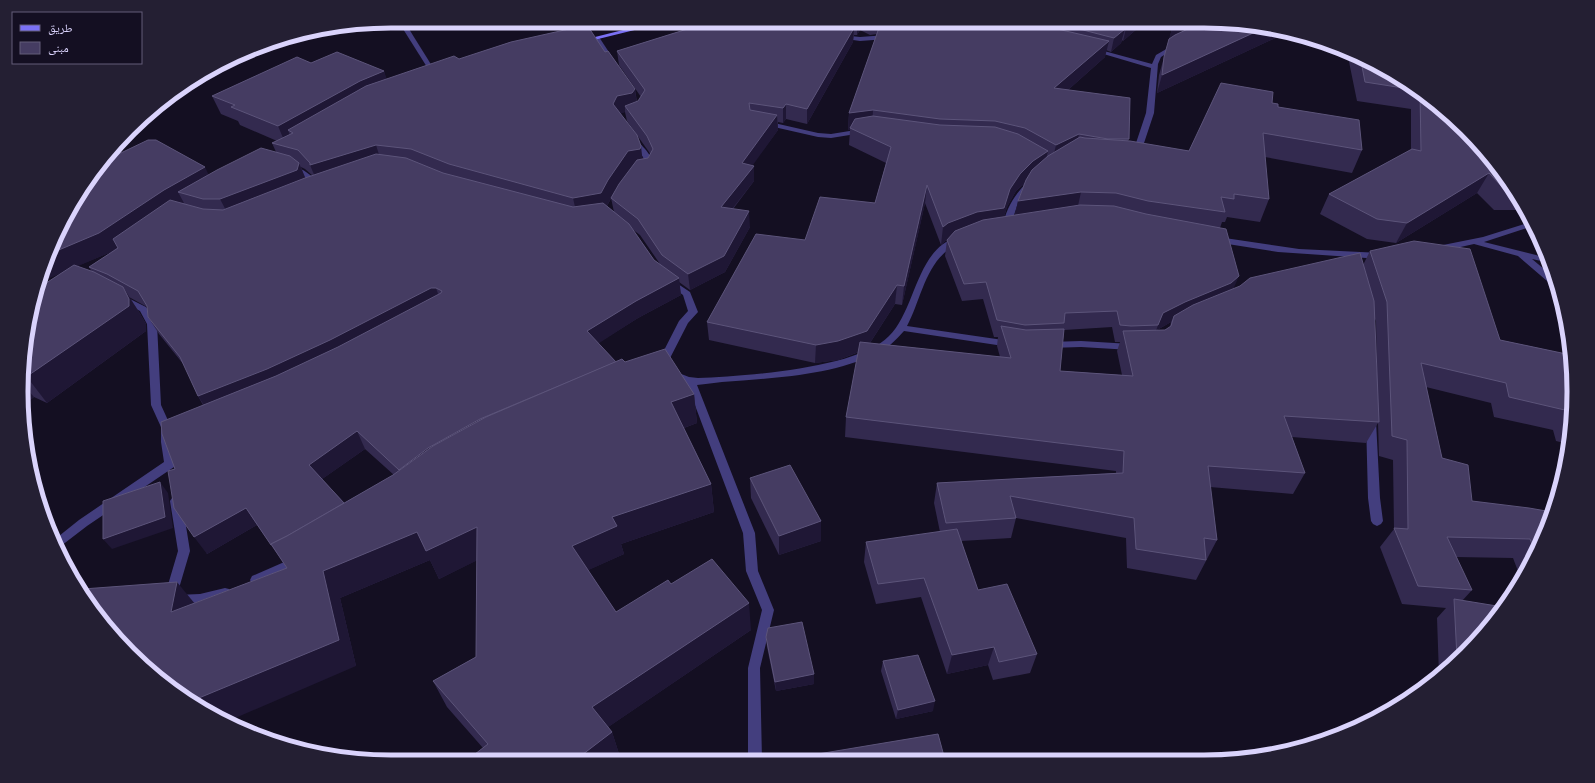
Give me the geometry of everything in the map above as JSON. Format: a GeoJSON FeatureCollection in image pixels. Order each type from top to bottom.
{"type":"FeatureCollection","features":[{"type":"Feature","properties":{"kind":"street"},"geometry":{"type":"LineString","coordinates":[[405,28],[435,74]]}},
{"type":"Feature","properties":{"kind":"street"},"geometry":{"type":"LineString","coordinates":[[573,42],[639,28]]}},
{"type":"Feature","properties":{"kind":"street"},"geometry":{"type":"LineString","coordinates":[[833,34],[840,37],[860,39],[896,36]]}},
{"type":"Feature","properties":{"kind":"street"},"geometry":{"type":"LineString","coordinates":[[597,38],[617,71]]}},
{"type":"Feature","properties":{"kind":"street"},"geometry":{"type":"LineString","coordinates":[[1130,159],[1135,157],[1139,148],[1150,113],[1155,67],[1158,56],[1181,44]]}},
{"type":"Feature","properties":{"kind":"street"},"geometry":{"type":"LineString","coordinates":[[1088,49],[1155,67]]}},
{"type":"Feature","properties":{"kind":"street"},"geometry":{"type":"LineString","coordinates":[[754,120],[778,124],[818,135],[831,136],[872,130]]}},
{"type":"Feature","properties":{"kind":"street"},"geometry":{"type":"LineString","coordinates":[[629,136],[648,158],[649,164],[647,170],[635,172]]}},
{"type":"Feature","properties":{"kind":"street"},"geometry":{"type":"LineString","coordinates":[[280,165],[302,172],[312,182],[306,192],[322,187]]}},
{"type":"Feature","properties":{"kind":"street"},"geometry":{"type":"LineString","coordinates":[[1019,227],[1002,229],[1019,193],[1036,180]]}},
{"type":"Feature","properties":{"kind":"street"},"geometry":{"type":"LineString","coordinates":[[1429,250],[1474,241],[1527,226]]}},
{"type":"Feature","properties":{"kind":"street"},"geometry":{"type":"LineString","coordinates":[[660,274],[686,294],[693,312],[684,321],[656,369],[691,381],[760,377],[839,364],[871,352],[891,340],[901,328],[912,308],[923,275],[930,265],[949,244],[971,236]]}},
{"type":"Feature","properties":{"kind":"street"},"geometry":{"type":"LineString","coordinates":[[1205,237],[1240,244],[1316,253],[1351,259]]}},
{"type":"Feature","properties":{"kind":"street"},"geometry":{"type":"LineString","coordinates":[[1474,241],[1542,259]]}},
{"type":"Feature","properties":{"kind":"street"},"geometry":{"type":"LineString","coordinates":[[1521,254],[1549,278]]}},
{"type":"Feature","properties":{"kind":"street"},"geometry":{"type":"LineString","coordinates":[[1328,262],[1391,257]]}},
{"type":"Feature","properties":{"kind":"street"},"geometry":{"type":"LineString","coordinates":[[107,292],[143,309],[152,324],[156,405],[166,426],[172,478]]}},
{"type":"Feature","properties":{"kind":"street"},"geometry":{"type":"LineString","coordinates":[[901,328],[937,334],[977,338],[1021,346]]}},
{"type":"Feature","properties":{"kind":"street"},"geometry":{"type":"LineString","coordinates":[[1036,346],[1081,344],[1141,346]]}},
{"type":"Feature","properties":{"kind":"street"},"geometry":{"type":"LineString","coordinates":[[691,381],[749,533],[752,571],[768,610],[754,668],[755,755]]}},
{"type":"Feature","properties":{"kind":"street"},"geometry":{"type":"LineString","coordinates":[[1371,409],[1374,491],[1378,521]]}},
{"type":"Feature","properties":{"kind":"street"},"geometry":{"type":"LineString","coordinates":[[166,436],[179,430]]}},
{"type":"Feature","properties":{"kind":"street"},"geometry":{"type":"LineString","coordinates":[[60,541],[83,523],[170,464]]}},
{"type":"Feature","properties":{"kind":"street"},"geometry":{"type":"LineString","coordinates":[[175,493],[184,551],[165,601],[200,599],[234,590]]}},
{"type":"Feature","properties":{"kind":"street"},"geometry":{"type":"LineString","coordinates":[[247,584],[306,557]]}},
{"type":"Feature","properties":{"kind":"building"},"geometry":{"type":"Polygon","coordinates":[[[574,28],[589,28],[605,52],[608,51],[635,89],[632,93],[617,96],[613,104],[637,135],[641,146],[640,149],[628,151],[601,193],[573,198],[449,164],[411,149],[376,145],[310,165],[310,163],[298,150],[272,143],[293,133],[288,130],[366,86],[454,56],[459,59],[511,42],[574,28]]]}},
{"type":"Feature","properties":{"kind":"building"},"geometry":{"type":"Polygon","coordinates":[[[691,28],[854,28],[807,109],[786,104],[783,108],[749,103],[750,110],[777,115],[742,163],[754,166],[721,207],[749,211],[724,256],[688,274],[662,255],[638,219],[611,198],[619,184],[637,160],[648,158],[653,149],[647,136],[625,106],[638,101],[645,90],[617,51],[691,28]]]}},
{"type":"Feature","properties":{"kind":"building"},"geometry":{"type":"Polygon","coordinates":[[[879,28],[1053,28],[1109,41],[1054,88],[1130,98],[1129,139],[1108,139],[1079,134],[1056,145],[1025,128],[995,121],[940,119],[873,110],[849,113],[879,28]]]}},
{"type":"Feature","properties":{"kind":"building"},"geometry":{"type":"Polygon","coordinates":[[[1070,28],[1125,29],[1114,38],[1070,28]]]}},
{"type":"Feature","properties":{"kind":"building"},"geometry":{"type":"Polygon","coordinates":[[[1190,28],[1256,32],[1162,75],[1164,57],[1169,39],[1190,28]]]}},
{"type":"Feature","properties":{"kind":"building"},"geometry":{"type":"Polygon","coordinates":[[[337,52],[384,71],[360,81],[278,126],[231,107],[235,105],[212,96],[297,57],[311,63],[337,52]]]}},
{"type":"Feature","properties":{"kind":"building"},"geometry":{"type":"Polygon","coordinates":[[[1362,64],[1403,88],[1365,82],[1362,64]]]}},
{"type":"Feature","properties":{"kind":"building"},"geometry":{"type":"Polygon","coordinates":[[[1221,83],[1273,92],[1272,103],[1278,104],[1278,107],[1359,120],[1362,150],[1263,133],[1269,199],[1234,194],[1234,199],[1221,197],[1225,212],[1148,201],[1116,193],[1081,192],[1018,201],[1026,180],[1032,170],[1048,156],[1080,137],[1130,141],[1189,151],[1221,83]]]}},
{"type":"Feature","properties":{"kind":"building"},"geometry":{"type":"Polygon","coordinates":[[[1420,100],[1461,134],[1492,170],[1507,191],[1489,173],[1407,223],[1377,219],[1329,194],[1412,149],[1421,151],[1420,100]]]}},
{"type":"Feature","properties":{"kind":"building"},"geometry":{"type":"Polygon","coordinates":[[[873,116],[940,125],[995,127],[1018,134],[1048,151],[1033,161],[1020,174],[1010,189],[1004,208],[977,212],[948,223],[943,227],[927,185],[904,286],[897,285],[867,331],[838,341],[816,345],[707,322],[756,234],[805,240],[820,197],[875,203],[891,147],[850,128],[855,119],[873,116]]]}},
{"type":"Feature","properties":{"kind":"building"},"geometry":{"type":"Polygon","coordinates":[[[148,140],[156,140],[205,167],[164,190],[99,233],[56,251],[65,231],[89,190],[115,156],[148,140]]]}},
{"type":"Feature","properties":{"kind":"building"},"geometry":{"type":"Polygon","coordinates":[[[261,148],[290,156],[299,163],[297,170],[220,199],[203,199],[178,192],[217,170],[261,148]]]}},
{"type":"Feature","properties":{"kind":"building"},"geometry":{"type":"Polygon","coordinates":[[[376,154],[406,158],[443,173],[573,207],[603,203],[629,224],[654,260],[679,278],[636,301],[587,331],[616,362],[480,419],[428,448],[399,470],[357,431],[309,465],[344,503],[271,545],[246,508],[194,537],[174,508],[168,471],[175,469],[162,434],[161,422],[276,376],[338,347],[441,293],[442,291],[436,288],[431,288],[330,340],[267,369],[198,396],[180,357],[148,317],[147,306],[138,291],[107,274],[89,267],[118,248],[113,239],[170,200],[203,209],[223,210],[305,178],[376,154]]]}},
{"type":"Feature","properties":{"kind":"building"},"geometry":{"type":"Polygon","coordinates":[[[1080,205],[1114,206],[1146,214],[1226,229],[1239,276],[1231,283],[1163,313],[1158,325],[1120,325],[1117,311],[1065,313],[1064,323],[1025,325],[997,320],[986,282],[964,284],[947,240],[955,231],[983,220],[1080,205]]]}},
{"type":"Feature","properties":{"kind":"building"},"geometry":{"type":"Polygon","coordinates":[[[1414,241],[1470,249],[1500,340],[1565,354],[1567,392],[1566,410],[1509,397],[1506,383],[1421,363],[1442,458],[1468,465],[1472,501],[1547,511],[1533,546],[1530,539],[1447,537],[1472,590],[1418,586],[1394,528],[1408,529],[1407,440],[1392,436],[1387,302],[1370,251],[1414,241]]]}},
{"type":"Feature","properties":{"kind":"building"},"geometry":{"type":"Polygon","coordinates":[[[1360,253],[1374,301],[1379,422],[1284,416],[1305,473],[1208,466],[1217,540],[1204,538],[1206,560],[1136,549],[1134,518],[1010,496],[1016,518],[946,523],[937,483],[1123,473],[1124,451],[846,417],[860,342],[1011,358],[1001,326],[1026,330],[1064,329],[1060,371],[1133,376],[1123,331],[1165,330],[1171,326],[1174,316],[1193,305],[1240,286],[1250,278],[1360,253]]]}},
{"type":"Feature","properties":{"kind":"building"},"geometry":{"type":"Polygon","coordinates":[[[74,265],[94,272],[123,287],[129,299],[129,306],[29,375],[31,344],[40,297],[44,284],[74,265]]]}},
{"type":"Feature","properties":{"kind":"building"},"geometry":{"type":"Polygon","coordinates":[[[665,349],[694,394],[671,402],[711,484],[612,517],[617,526],[572,546],[616,612],[668,580],[671,584],[712,559],[749,603],[592,707],[612,732],[582,755],[474,755],[488,744],[433,681],[476,657],[477,527],[426,551],[417,532],[323,571],[339,640],[198,699],[170,680],[134,649],[103,613],[86,589],[177,582],[171,612],[287,568],[271,544],[393,475],[433,446],[486,417],[622,359],[625,362],[665,349]]]}},
{"type":"Feature","properties":{"kind":"building"},"geometry":{"type":"Polygon","coordinates":[[[790,465],[821,521],[779,536],[750,478],[790,465]]]}},
{"type":"Feature","properties":{"kind":"building"},"geometry":{"type":"Polygon","coordinates":[[[160,482],[165,517],[103,539],[103,501],[160,482]]]}},
{"type":"Feature","properties":{"kind":"building"},"geometry":{"type":"Polygon","coordinates":[[[957,529],[978,590],[1007,584],[1037,654],[999,662],[994,647],[952,655],[924,578],[878,584],[866,542],[957,529]]]}},
{"type":"Feature","properties":{"kind":"building"},"geometry":{"type":"Polygon","coordinates":[[[1454,599],[1497,606],[1477,631],[1457,653],[1454,599]]]}},
{"type":"Feature","properties":{"kind":"building"},"geometry":{"type":"Polygon","coordinates":[[[802,622],[814,674],[775,682],[766,637],[768,628],[802,622]]]}},
{"type":"Feature","properties":{"kind":"building"},"geometry":{"type":"Polygon","coordinates":[[[918,655],[935,701],[898,710],[883,661],[918,655]]]}},
{"type":"Feature","properties":{"kind":"building"},"geometry":{"type":"Polygon","coordinates":[[[938,734],[944,755],[812,755],[938,734]]]}}]}
